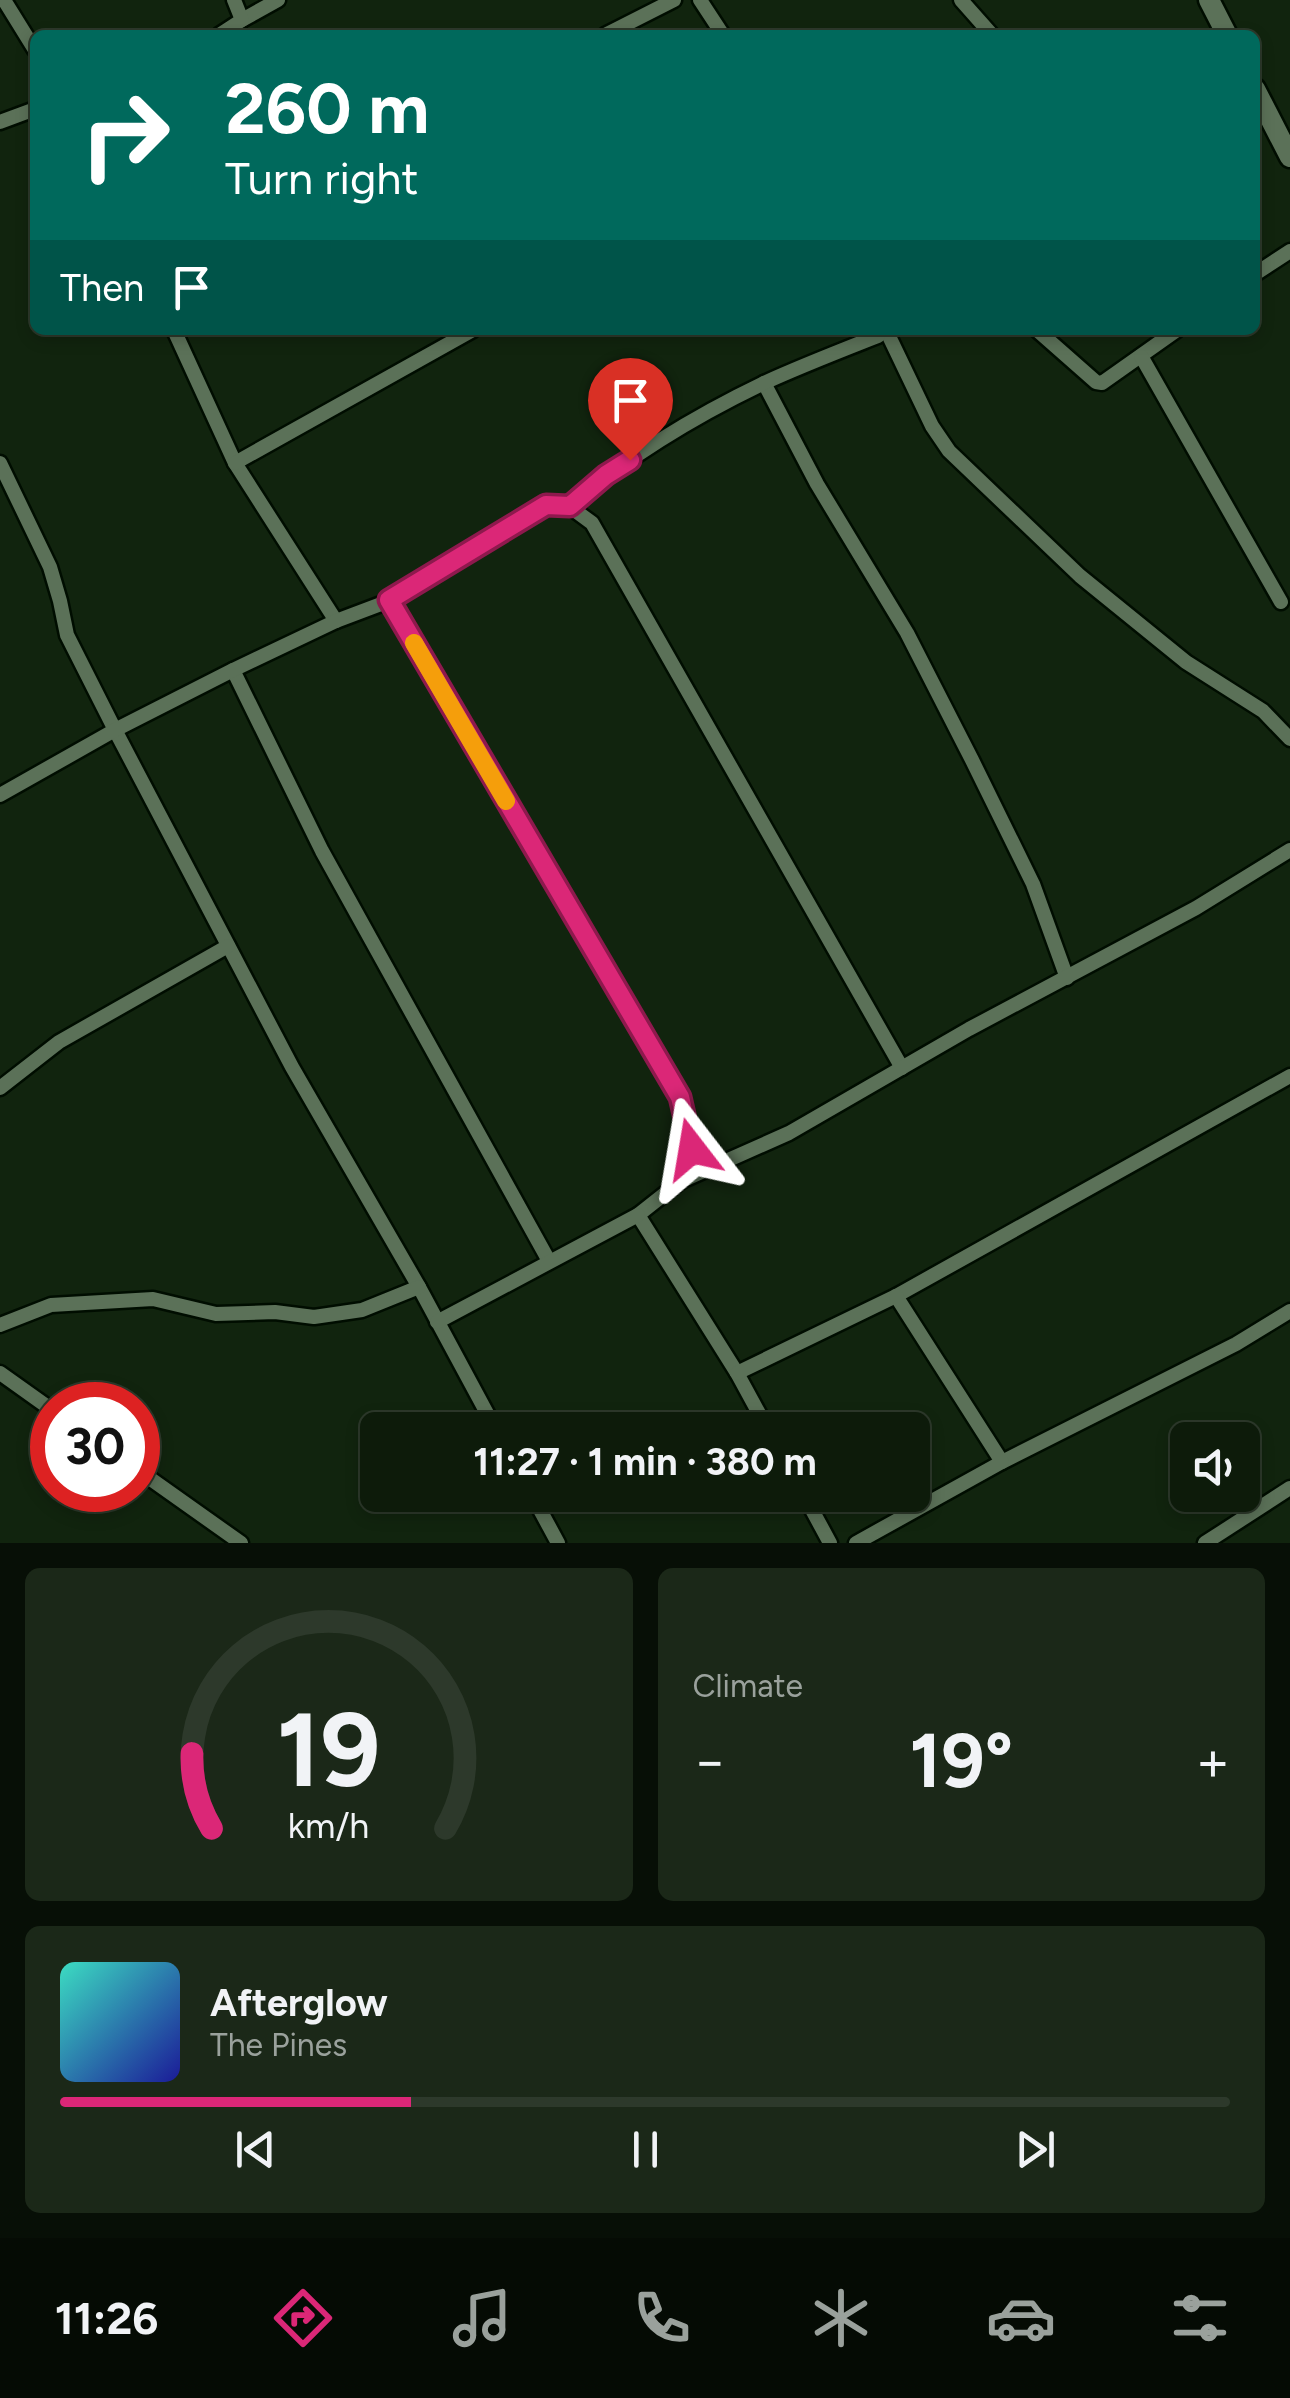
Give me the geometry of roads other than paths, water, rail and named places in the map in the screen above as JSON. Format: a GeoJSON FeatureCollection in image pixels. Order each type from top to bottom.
{"type":"FeatureCollection","features":[{"type":"Feature","properties":{"kind":"main road"},"geometry":{"type":"LineString","coordinates":[[1209,0],[1224,30]]}},
{"type":"Feature","properties":{"kind":"main road"},"geometry":{"type":"LineString","coordinates":[[1260,99],[1290,156]]}},
{"type":"Feature","properties":{"kind":"street"},"geometry":{"type":"LineString","coordinates":[[4,0],[30,42]]}},
{"type":"Feature","properties":{"kind":"street"},"geometry":{"type":"LineString","coordinates":[[234,0],[242,20]]}},
{"type":"Feature","properties":{"kind":"street"},"geometry":{"type":"LineString","coordinates":[[227,30],[278,0]]}},
{"type":"Feature","properties":{"kind":"street"},"geometry":{"type":"LineString","coordinates":[[615,30],[674,0]]}},
{"type":"Feature","properties":{"kind":"street"},"geometry":{"type":"LineString","coordinates":[[700,0],[720,30]]}},
{"type":"Feature","properties":{"kind":"street"},"geometry":{"type":"LineString","coordinates":[[961,0],[988,30]]}},
{"type":"Feature","properties":{"kind":"street"},"geometry":{"type":"LineString","coordinates":[[0,122],[30,111]]}},
{"type":"Feature","properties":{"kind":"street"},"geometry":{"type":"LineString","coordinates":[[1260,271],[1290,250]]}},
{"type":"Feature","properties":{"kind":"street"},"geometry":{"type":"LineString","coordinates":[[176,335],[235,463],[336,621]]}},
{"type":"Feature","properties":{"kind":"street"},"geometry":{"type":"LineString","coordinates":[[235,463],[464,335]]}},
{"type":"Feature","properties":{"kind":"street"},"geometry":{"type":"LineString","coordinates":[[570,506],[606,475],[664,438],[764,383],[868,335]]}},
{"type":"Feature","properties":{"kind":"street"},"geometry":{"type":"LineString","coordinates":[[877,335],[949,451],[1080,576],[1186,662],[1263,711],[1290,740]]}},
{"type":"Feature","properties":{"kind":"street"},"geometry":{"type":"LineString","coordinates":[[1043,335],[1098,383],[1170,335]]}},
{"type":"Feature","properties":{"kind":"street"},"geometry":{"type":"LineString","coordinates":[[1141,356],[1281,602]]}},
{"type":"Feature","properties":{"kind":"street"},"geometry":{"type":"LineString","coordinates":[[764,383],[817,484],[907,633],[972,760],[1033,884],[1067,978]]}},
{"type":"Feature","properties":{"kind":"street"},"geometry":{"type":"LineString","coordinates":[[0,463],[50,567],[67,635],[115,730],[292,1067],[419,1286],[486,1412]]}},
{"type":"Feature","properties":{"kind":"street"},"geometry":{"type":"LineString","coordinates":[[0,796],[115,730],[232,670],[389,600],[546,505],[570,506],[592,523],[902,1068]]}},
{"type":"Feature","properties":{"kind":"street"},"geometry":{"type":"LineString","coordinates":[[389,600],[680,1097],[692,1149],[681,1181]]}},
{"type":"Feature","properties":{"kind":"street"},"geometry":{"type":"LineString","coordinates":[[232,670],[322,850],[549,1262]]}},
{"type":"Feature","properties":{"kind":"street"},"geometry":{"type":"LineString","coordinates":[[437,1322],[638,1215],[681,1181],[789,1133],[969,1029],[1196,908],[1290,850]]}},
{"type":"Feature","properties":{"kind":"street"},"geometry":{"type":"LineString","coordinates":[[0,1088],[59,1042],[228,946]]}},
{"type":"Feature","properties":{"kind":"street"},"geometry":{"type":"LineString","coordinates":[[737,1373],[896,1296],[1290,1076]]}},
{"type":"Feature","properties":{"kind":"street"},"geometry":{"type":"LineString","coordinates":[[638,1215],[758,1412]]}},
{"type":"Feature","properties":{"kind":"street"},"geometry":{"type":"LineString","coordinates":[[0,1326],[51,1305],[154,1298],[216,1314],[275,1312],[314,1316],[362,1310],[419,1286]]}},
{"type":"Feature","properties":{"kind":"street"},"geometry":{"type":"LineString","coordinates":[[896,1296],[1002,1462]]}},
{"type":"Feature","properties":{"kind":"street"},"geometry":{"type":"LineString","coordinates":[[856,1543],[1002,1462],[1236,1344],[1290,1310]]}},
{"type":"Feature","properties":{"kind":"street"},"geometry":{"type":"LineString","coordinates":[[0,1373],[30,1394]]}},
{"type":"Feature","properties":{"kind":"street"},"geometry":{"type":"LineString","coordinates":[[160,1486],[240,1543]]}},
{"type":"Feature","properties":{"kind":"street"},"geometry":{"type":"LineString","coordinates":[[1206,1543],[1290,1488]]}},
{"type":"Feature","properties":{"kind":"street"},"geometry":{"type":"LineString","coordinates":[[541,1512],[558,1543]]}},
{"type":"Feature","properties":{"kind":"street"},"geometry":{"type":"LineString","coordinates":[[813,1512],[830,1543]]}}]}
